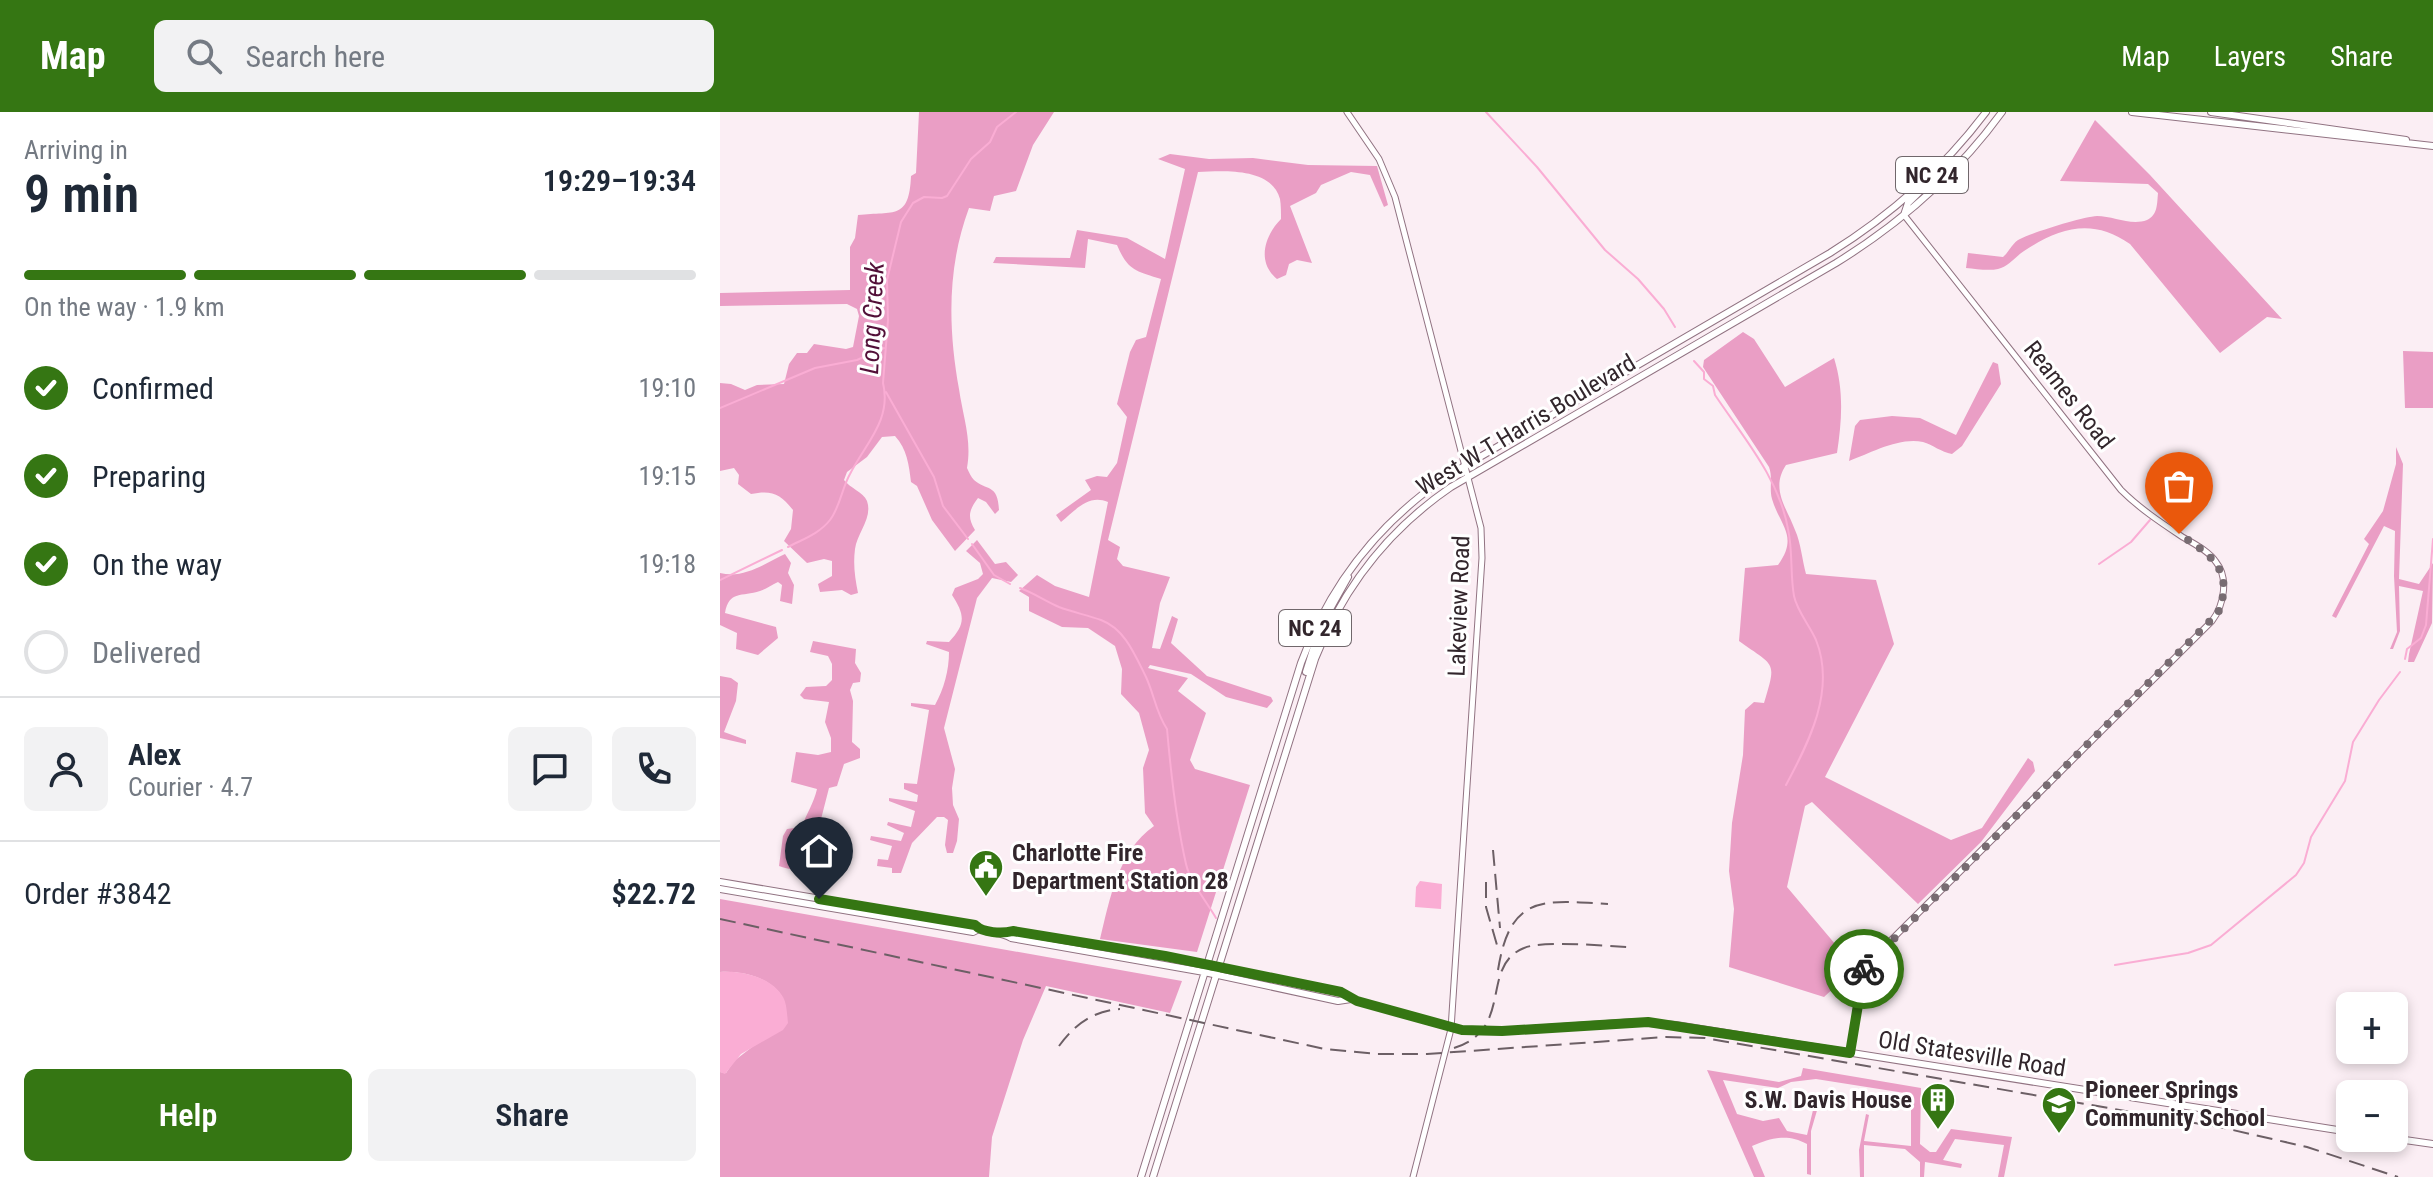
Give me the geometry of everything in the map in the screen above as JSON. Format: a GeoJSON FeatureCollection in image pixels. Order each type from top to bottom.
{"type":"FeatureCollection","features":[{"type":"Feature","properties":{"kind":"main road","name":"Lakeview Road"},"geometry":{"type":"LineString","coordinates":[[1347,112],[1379,159],[1395,197],[1481,528],[1482,558],[1451,1029],[1413,1177]]}},
{"type":"Feature","properties":{"kind":"main road","name":"West W T Harris Boulevard"},"geometry":{"type":"LineString","coordinates":[[1141,1177],[1295,680],[1317,623],[1359,556],[1409,504],[1466,464],[1843,245],[1905,199],[1960,145],[1986,112]]}},
{"type":"Feature","properties":{"kind":"main road","name":"West W T Harris Boulevard"},"geometry":{"type":"LineString","coordinates":[[1153,1177],[1300,707],[1326,632],[1362,570],[1388,540],[1428,503],[1469,476],[1836,263],[1904,215],[1958,165],[2002,112]]}},
{"type":"Feature","properties":{"kind":"main road"},"geometry":{"type":"LineString","coordinates":[[2132,112],[2173,113],[2433,146]]}},
{"type":"Feature","properties":{"kind":"main road"},"geometry":{"type":"LineString","coordinates":[[2187,115],[2204,116],[2208,112],[2379,134],[2433,146]]}},
{"type":"Feature","properties":{"kind":"main road"},"geometry":{"type":"LineString","coordinates":[[1904,215],[1907,206],[1939,174],[1960,145]]}},
{"type":"Feature","properties":{"kind":"main road","name":"Reames Road"},"geometry":{"type":"LineString","coordinates":[[1850,1053],[1860,982],[1869,962],[2212,621],[2223,596],[2217,562],[2146,512],[2121,490],[1904,215]]}},
{"type":"Feature","properties":{"kind":"main road"},"geometry":{"type":"LineString","coordinates":[[1326,632],[1324,624],[1327,615],[1359,556]]}},
{"type":"Feature","properties":{"kind":"main road"},"geometry":{"type":"LineString","coordinates":[[1300,707],[1318,634],[1317,623]]}},
{"type":"Feature","properties":{"kind":"main road","name":"Old Statesville Road"},"geometry":{"type":"LineString","coordinates":[[720,882],[975,925],[979,929],[1004,933],[1011,938],[1206,968],[1219,966],[1341,992],[1451,1029],[1502,1031],[1648,1022],[2336,1130]]}},
{"type":"Feature","properties":{"kind":"main road","name":"Old Statesville Road"},"geometry":{"type":"LineString","coordinates":[[720,889],[973,932],[979,929]]}},
{"type":"Feature","properties":{"kind":"main road","name":"Old Statesville Road"},"geometry":{"type":"LineString","coordinates":[[1206,968],[1216,974],[1338,1001],[1349,997]]}},
{"type":"Feature","properties":{"kind":"main road"},"geometry":{"type":"LineString","coordinates":[[1267,985],[1349,997]]}},
{"type":"Feature","properties":{"kind":"main road"},"geometry":{"type":"LineString","coordinates":[[2408,1140],[2433,1144]]}},
{"type":"Feature","properties":{"kind":"shaded area"},"geometry":{"type":"Polygon","coordinates":[[[919,112],[1054,112],[1033,145],[1016,191],[994,196],[990,211],[969,208],[953,275],[953,343],[968,438],[967,468],[974,480],[994,492],[999,510],[995,514],[986,502],[978,498],[970,514],[975,530],[955,551],[932,520],[917,486],[911,482],[907,458],[899,441],[895,436],[882,437],[867,457],[847,472],[844,480],[865,498],[868,507],[855,549],[858,593],[851,595],[842,590],[820,592],[818,584],[832,576],[832,561],[824,559],[807,563],[784,541],[791,529],[793,510],[775,494],[751,494],[738,484],[739,475],[734,468],[720,471],[720,383],[745,390],[757,385],[784,384],[789,364],[797,353],[807,353],[814,344],[846,349],[853,347],[859,316],[857,309],[847,304],[720,306],[720,293],[850,290],[850,247],[855,238],[858,215],[891,213],[903,207],[907,200],[911,176],[916,173],[919,112]]]}},
{"type":"Feature","properties":{"kind":"shaded area"},"geometry":{"type":"Polygon","coordinates":[[[2095,120],[2150,175],[2282,319],[2267,317],[2220,353],[2130,244],[2090,228],[2051,236],[2002,268],[1966,268],[1968,253],[2003,257],[2020,239],[2070,222],[2097,216],[2141,222],[2153,215],[2158,193],[2148,184],[2060,181],[2095,120]]]}},
{"type":"Feature","properties":{"kind":"shaded area"},"geometry":{"type":"Polygon","coordinates":[[[1170,154],[1209,159],[1253,158],[1308,165],[1377,166],[1388,205],[1384,207],[1370,175],[1351,172],[1321,185],[1316,193],[1290,206],[1312,263],[1297,260],[1289,264],[1286,275],[1277,279],[1270,272],[1265,257],[1267,241],[1281,219],[1280,199],[1275,189],[1267,181],[1245,173],[1198,172],[1108,540],[1120,547],[1117,559],[1123,566],[1170,577],[1160,603],[1152,648],[1160,649],[1172,616],[1178,619],[1171,643],[1207,676],[1271,697],[1273,701],[1267,708],[1226,697],[1191,674],[1150,665],[1148,668],[1188,678],[1178,691],[1206,713],[1190,760],[1195,769],[1250,785],[1197,952],[1100,939],[1112,892],[1124,862],[1142,836],[1154,826],[1145,813],[1143,768],[1149,750],[1139,713],[1121,694],[1122,669],[1115,646],[1088,628],[1062,627],[1029,611],[1029,597],[1019,591],[1037,575],[1055,586],[1089,597],[1108,502],[1088,502],[1061,522],[1056,515],[1091,490],[1085,480],[1107,477],[1117,463],[1127,417],[1117,404],[1130,352],[1136,340],[1146,337],[1161,279],[1134,269],[1117,245],[1088,239],[1085,268],[993,263],[996,257],[1070,258],[1077,230],[1127,238],[1165,259],[1185,169],[1158,159],[1170,154]]]}},
{"type":"Feature","properties":{"kind":"shaded area"},"geometry":{"type":"Polygon","coordinates":[[[1743,332],[1754,339],[1785,387],[1834,358],[1841,405],[1837,453],[1786,465],[1781,474],[1780,490],[1797,535],[1806,574],[1876,580],[1894,644],[1825,777],[1951,840],[1982,828],[2028,758],[2033,762],[2035,771],[1981,842],[1918,904],[1812,802],[1805,806],[1787,887],[1852,964],[1851,972],[1824,997],[1729,967],[1734,909],[1729,871],[1732,823],[1743,755],[1745,710],[1754,702],[1764,703],[1771,679],[1770,666],[1766,661],[1739,641],[1745,568],[1778,565],[1787,546],[1786,531],[1772,499],[1769,467],[1703,367],[1704,360],[1743,332]]]}},
{"type":"Feature","properties":{"kind":"shaded area"},"geometry":{"type":"Polygon","coordinates":[[[2403,351],[2433,352],[2433,408],[2405,408],[2403,351]]]}},
{"type":"Feature","properties":{"kind":"shaded area"},"geometry":{"type":"Polygon","coordinates":[[[1993,362],[1998,364],[2001,384],[1962,446],[1952,454],[1914,441],[1885,447],[1849,461],[1855,426],[1860,420],[1892,416],[1920,418],[1956,435],[1993,362]]]}},
{"type":"Feature","properties":{"kind":"shaded area"},"geometry":{"type":"Polygon","coordinates":[[[2396,447],[2403,464],[2399,579],[2419,584],[2433,563],[2432,623],[2414,662],[2408,662],[2423,591],[2399,586],[2400,631],[2393,649],[2390,649],[2397,632],[2395,531],[2384,526],[2336,618],[2332,616],[2369,544],[2364,539],[2383,511],[2396,464],[2396,447]]]}},
{"type":"Feature","properties":{"kind":"shaded area"},"geometry":{"type":"Polygon","coordinates":[[[977,540],[995,564],[1006,562],[1018,575],[1011,582],[992,578],[977,598],[944,728],[955,769],[952,788],[953,805],[959,819],[957,841],[953,853],[947,853],[948,820],[937,817],[912,843],[901,873],[892,873],[892,868],[877,866],[878,859],[888,860],[892,846],[870,840],[871,836],[901,841],[904,833],[887,825],[888,822],[911,827],[915,811],[889,801],[889,798],[917,802],[918,795],[904,789],[904,783],[917,784],[929,710],[911,706],[911,703],[935,705],[941,692],[949,652],[926,644],[927,641],[949,642],[961,624],[961,614],[952,595],[955,588],[983,574],[980,563],[966,551],[977,540]]]}},
{"type":"Feature","properties":{"kind":"shaded area"},"geometry":{"type":"Polygon","coordinates":[[[785,554],[791,563],[788,573],[794,585],[792,604],[780,601],[782,585],[778,582],[760,591],[733,598],[725,613],[776,627],[778,638],[758,655],[736,649],[737,633],[720,625],[720,573],[745,572],[785,554]]]}},
{"type":"Feature","properties":{"kind":"shaded area"},"geometry":{"type":"Polygon","coordinates":[[[813,641],[856,649],[855,663],[861,673],[860,682],[853,683],[850,690],[853,701],[852,742],[860,749],[860,758],[844,764],[837,786],[829,788],[811,858],[801,868],[788,869],[779,866],[783,836],[787,829],[802,827],[817,789],[791,782],[796,752],[818,755],[831,752],[831,738],[825,722],[829,702],[804,699],[800,695],[806,687],[826,686],[832,680],[832,664],[828,656],[810,652],[813,641]]]}},
{"type":"Feature","properties":{"kind":"shaded area"},"geometry":{"type":"Polygon","coordinates":[[[720,676],[738,683],[736,701],[724,732],[746,740],[746,744],[720,738],[720,676]]]}},
{"type":"Feature","properties":{"kind":"shaded area"},"geometry":{"type":"Polygon","coordinates":[[[1420,881],[1442,884],[1441,909],[1415,907],[1416,887],[1420,881]]]}},
{"type":"Feature","properties":{"kind":"shaded area"},"geometry":{"type":"Polygon","coordinates":[[[720,899],[1182,981],[1170,1013],[1046,986],[1023,1040],[992,1137],[989,1177],[720,1177],[720,1072],[726,1073],[734,1061],[756,1044],[786,1011],[779,992],[771,985],[741,973],[720,972],[720,899]]]}},
{"type":"Feature","properties":{"kind":"shaded area"},"geometry":{"type":"Polygon","coordinates":[[[720,972],[746,974],[771,984],[784,1000],[788,1023],[783,1030],[741,1054],[725,1074],[720,1072],[720,972]]]}},
{"type":"Feature","properties":{"kind":"shaded area"},"geometry":{"type":"Polygon","coordinates":[[[1803,1068],[1921,1088],[1920,1144],[1930,1152],[1936,1152],[1951,1129],[2012,1137],[2004,1177],[1998,1177],[2004,1145],[1955,1139],[1943,1160],[1962,1164],[1961,1168],[1925,1162],[1924,1177],[1920,1177],[1920,1162],[1905,1149],[1864,1145],[1864,1177],[1860,1177],[1859,1150],[1866,1114],[1869,1115],[1864,1141],[1911,1146],[1911,1094],[1816,1079],[1791,1082],[1778,1088],[1723,1080],[1737,1114],[1763,1121],[1779,1118],[1787,1131],[1807,1135],[1814,1106],[1818,1107],[1811,1131],[1811,1175],[1807,1174],[1807,1144],[1780,1138],[1752,1146],[1765,1177],[1754,1177],[1707,1070],[1779,1082],[1801,1076],[1803,1068]]]}},
{"type":"Feature","properties":{"kind":"waterway","name":"Long Creek"},"geometry":{"type":"LineString","coordinates":[[788,547],[816,533],[830,520],[850,474],[876,431],[884,409],[887,280],[901,222],[913,203],[924,197],[947,196],[971,159],[990,142],[997,127],[1016,112]]}},
{"type":"Feature","properties":{"kind":"waterway"},"geometry":{"type":"LineString","coordinates":[[1486,112],[1537,167],[1605,250],[1638,279],[1675,327]]}},
{"type":"Feature","properties":{"kind":"waterway"},"geometry":{"type":"LineString","coordinates":[[720,408],[815,368],[857,360],[884,348]]}},
{"type":"Feature","properties":{"kind":"waterway"},"geometry":{"type":"LineString","coordinates":[[1694,361],[1704,372],[1704,379],[1713,386],[1715,395],[1759,459],[1777,492],[1790,537],[1794,596],[1816,640],[1821,659],[1823,678],[1817,715],[1786,785]]}},
{"type":"Feature","properties":{"kind":"waterway"},"geometry":{"type":"LineString","coordinates":[[886,392],[934,477],[943,506],[968,539]]}},
{"type":"Feature","properties":{"kind":"waterway"},"geometry":{"type":"LineString","coordinates":[[2099,564],[2131,542],[2150,520]]}},
{"type":"Feature","properties":{"kind":"waterway"},"geometry":{"type":"LineString","coordinates":[[2405,659],[2407,649],[2421,638],[2426,625],[2433,539]]}},
{"type":"Feature","properties":{"kind":"waterway"},"geometry":{"type":"LineString","coordinates":[[972,544],[994,575],[1010,584]]}},
{"type":"Feature","properties":{"kind":"waterway","name":"Long Creek"},"geometry":{"type":"LineString","coordinates":[[720,580],[782,550]]}},
{"type":"Feature","properties":{"kind":"waterway"},"geometry":{"type":"LineString","coordinates":[[1020,588],[1059,607],[1109,624],[1123,636],[1133,652],[1167,729],[1177,814],[1188,871],[1216,918]]}},
{"type":"Feature","properties":{"kind":"waterway"},"geometry":{"type":"LineString","coordinates":[[2115,965],[2188,953],[2211,945],[2296,875],[2304,863],[2311,837],[2345,781],[2353,742],[2400,672]]}},
{"type":"Feature","properties":{"kind":"railway"},"geometry":{"type":"LineString","coordinates":[[1493,850],[1500,928]]}},
{"type":"Feature","properties":{"kind":"railway"},"geometry":{"type":"LineString","coordinates":[[1486,882],[1486,907],[1499,952]]}},
{"type":"Feature","properties":{"kind":"railway"},"geometry":{"type":"LineString","coordinates":[[1498,970],[1511,927],[1533,907],[1565,902],[1608,904]]}},
{"type":"Feature","properties":{"kind":"railway"},"geometry":{"type":"LineString","coordinates":[[720,919],[1325,1049],[1377,1054],[1427,1054],[1666,1037],[1705,1038],[2224,1128],[2307,1147],[2398,1177]]}},
{"type":"Feature","properties":{"kind":"railway"},"geometry":{"type":"LineString","coordinates":[[1454,1048],[1473,1039],[1484,1027],[1503,969],[1511,957],[1524,948],[1559,944],[1628,947]]}},
{"type":"Feature","properties":{"kind":"railway"},"geometry":{"type":"LineString","coordinates":[[1059,1046],[1085,1020],[1120,1009]]}},
{"type":"Feature","properties":{"kind":"way so far"},"geometry":{"type":"LineString","coordinates":[[1864,969],[2218,613],[2223,587],[2219,566],[2210,555],[2179,534]]}},
{"type":"Feature","properties":{"kind":"place","name":"Charlotte Fire Department Station 28"},"geometry":{"type":"Point","coordinates":[986,898]}},
{"type":"Feature","properties":{"kind":"place","name":"S.W. Davis House"},"geometry":{"type":"Point","coordinates":[1938,1131]}},
{"type":"Feature","properties":{"kind":"place","name":"Pioneer Springs Community School"},"geometry":{"type":"Point","coordinates":[2059,1135]}},
{"type":"Feature","properties":{"kind":"route"},"geometry":{"type":"LineString","coordinates":[[819,899],[975,925],[979,929],[1004,933],[1013,931],[1219,966],[1341,992],[1351,999],[1440,1026],[1481,1032],[1648,1022],[1736,1033],[1850,1053],[1864,969]]}}]}
